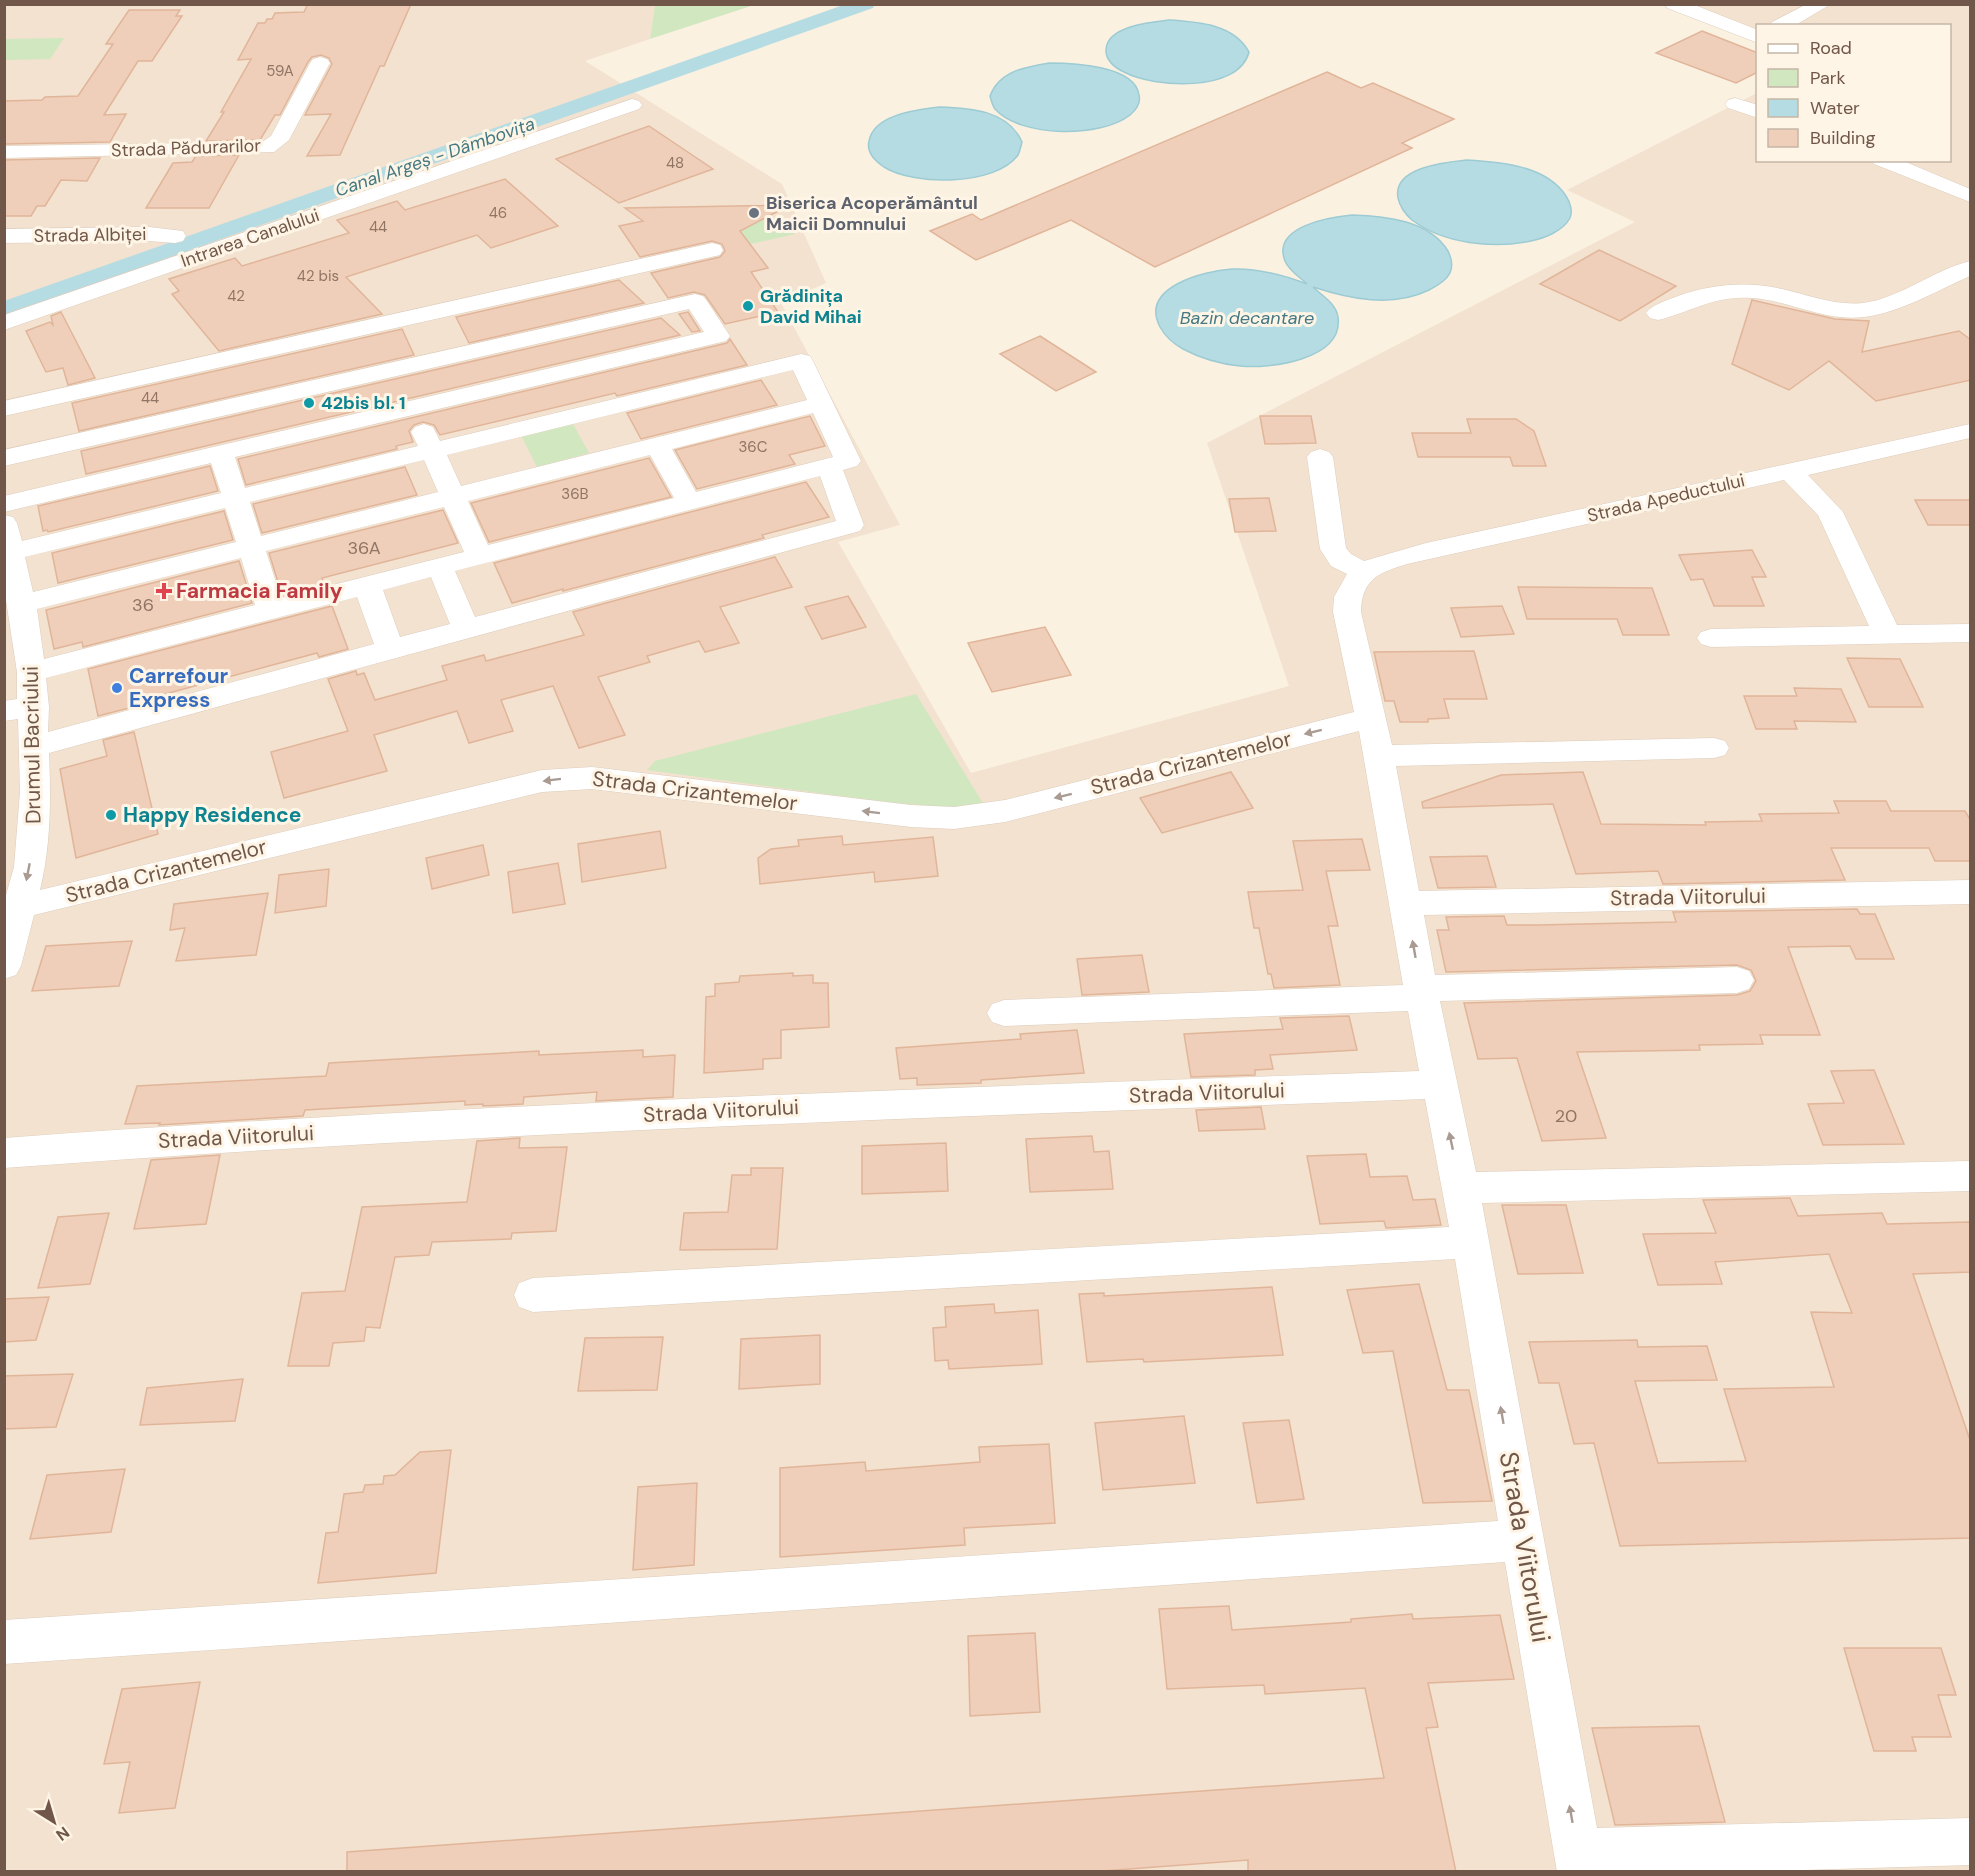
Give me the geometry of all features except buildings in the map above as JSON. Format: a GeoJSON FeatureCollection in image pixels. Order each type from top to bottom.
{"type":"FeatureCollection","features":[{"type":"Feature","properties":{"kind":"street"},"geometry":{"type":"LineString","coordinates":[[1674,4],[1756,36]]}},
{"type":"Feature","properties":{"kind":"street"},"geometry":{"type":"LineString","coordinates":[[1783,24],[1822,4]]}},
{"type":"Feature","properties":{"kind":"street","name":"Strada Pădurarilor"},"geometry":{"type":"LineString","coordinates":[[4,152],[267,148],[279,140],[320,63]]}},
{"type":"Feature","properties":{"kind":"street"},"geometry":{"type":"LineString","coordinates":[[1736,104],[1756,111]]}},
{"type":"Feature","properties":{"kind":"street","name":"Intrarea Canalului"},"geometry":{"type":"LineString","coordinates":[[4,323],[632,105]]}},
{"type":"Feature","properties":{"kind":"street"},"geometry":{"type":"LineString","coordinates":[[1886,162],[1971,196]]}},
{"type":"Feature","properties":{"kind":"street"},"geometry":{"type":"LineString","coordinates":[[1929,162],[1971,179]]}},
{"type":"Feature","properties":{"kind":"street","name":"Strada Albiței"},"geometry":{"type":"LineString","coordinates":[[4,236],[149,234],[175,236]]}},
{"type":"Feature","properties":{"kind":"street"},"geometry":{"type":"LineString","coordinates":[[4,458],[521,340],[712,250]]}},
{"type":"Feature","properties":{"kind":"street"},"geometry":{"type":"LineString","coordinates":[[1658,313],[1685,300],[1735,289],[1758,290],[1819,306],[1864,310],[1880,306],[1971,268]]}},
{"type":"Feature","properties":{"kind":"street"},"geometry":{"type":"LineString","coordinates":[[4,409],[427,314],[620,294],[695,301],[718,336],[4,504]]}},
{"type":"Feature","properties":{"kind":"street"},"geometry":{"type":"LineString","coordinates":[[427,314],[449,357]]}},
{"type":"Feature","properties":{"kind":"street"},"geometry":{"type":"LineString","coordinates":[[521,340],[541,378]]}},
{"type":"Feature","properties":{"kind":"street"},"geometry":{"type":"LineString","coordinates":[[243,355],[275,440]]}},
{"type":"Feature","properties":{"kind":"street"},"geometry":{"type":"LineString","coordinates":[[22,604],[452,496],[628,433],[801,361],[848,461],[31,672]]}},
{"type":"Feature","properties":{"kind":"street"},"geometry":{"type":"LineString","coordinates":[[585,368],[628,433],[689,502]]}},
{"type":"Feature","properties":{"kind":"street"},"geometry":{"type":"LineString","coordinates":[[8,553],[432,451],[628,433],[821,404]]}},
{"type":"Feature","properties":{"kind":"street"},"geometry":{"type":"LineString","coordinates":[[413,408],[479,556]]}},
{"type":"Feature","properties":{"kind":"street","name":"Strada Apeductului"},"geometry":{"type":"LineString","coordinates":[[1364,572],[1390,560],[1426,551],[1790,471],[1967,439]]}},
{"type":"Feature","properties":{"kind":"street"},"geometry":{"type":"LineString","coordinates":[[221,453],[271,610]]}},
{"type":"Feature","properties":{"kind":"street"},"geometry":{"type":"LineString","coordinates":[[1320,457],[1333,549],[1341,560],[1364,572]]}},
{"type":"Feature","properties":{"kind":"street"},"geometry":{"type":"LineString","coordinates":[[35,746],[851,525],[829,466]]}},
{"type":"Feature","properties":{"kind":"street"},"geometry":{"type":"LineString","coordinates":[[1790,471],[1830,512],[1887,634]]}},
{"type":"Feature","properties":{"kind":"street","name":"Drumul Bacriului"},"geometry":{"type":"LineString","coordinates":[[4,523],[8,553],[22,604],[16,639],[31,672],[35,746],[19,836],[22,906],[4,966]]}},
{"type":"Feature","properties":{"kind":"street"},"geometry":{"type":"LineString","coordinates":[[440,567],[466,629]]}},
{"type":"Feature","properties":{"kind":"street","name":"Strada Viitorului"},"geometry":{"type":"LineString","coordinates":[[1364,572],[1354,580],[1346,597],[1347,612],[1378,756],[1421,992],[1461,1188],[1580,1862],[1971,1842]]}},
{"type":"Feature","properties":{"kind":"street"},"geometry":{"type":"LineString","coordinates":[[367,585],[390,649]]}},
{"type":"Feature","properties":{"kind":"street"},"geometry":{"type":"LineString","coordinates":[[1711,638],[1971,633]]}},
{"type":"Feature","properties":{"kind":"street"},"geometry":{"type":"LineString","coordinates":[[4,711],[34,707]]}},
{"type":"Feature","properties":{"kind":"street","name":"Strada Crizantemelor"},"geometry":{"type":"LineString","coordinates":[[22,906],[542,781],[592,778],[910,816],[954,818],[1005,811],[1370,718]]}},
{"type":"Feature","properties":{"kind":"street"},"geometry":{"type":"LineString","coordinates":[[1378,756],[1713,748]]}},
{"type":"Feature","properties":{"kind":"street","name":"Strada Viitorului"},"geometry":{"type":"LineString","coordinates":[[1406,903],[1971,892]]}},
{"type":"Feature","properties":{"kind":"street"},"geometry":{"type":"LineString","coordinates":[[1004,1013],[1421,992],[1737,981]]}},
{"type":"Feature","properties":{"kind":"street","name":"Strada Viitorului"},"geometry":{"type":"LineString","coordinates":[[4,1153],[228,1137],[693,1112],[1439,1084]]}},
{"type":"Feature","properties":{"kind":"street"},"geometry":{"type":"LineString","coordinates":[[1461,1188],[1971,1176]]}},
{"type":"Feature","properties":{"kind":"street"},"geometry":{"type":"LineString","coordinates":[[533,1295],[1471,1242]]}},
{"type":"Feature","properties":{"kind":"street"},"geometry":{"type":"LineString","coordinates":[[4,1642],[1524,1540]]}},
{"type":"Feature","properties":{"kind":"shaded area"},"geometry":{"type":"Polygon","coordinates":[[[5,5],[655,5],[650,39],[585,61],[782,184],[826,283],[781,303],[900,525],[838,542],[971,773],[1289,686],[1207,443],[1635,222],[1567,190],[1756,94],[1756,162],[1951,162],[1951,24],[1756,24],[1756,41],[1665,5],[1970,5],[1970,1871],[5,1872],[5,5]]]}},
{"type":"Feature","properties":{"kind":"green space"},"geometry":{"type":"Polygon","coordinates":[[[655,4],[754,5],[650,39],[655,4]]]}},
{"type":"Feature","properties":{"kind":"green space"},"geometry":{"type":"Polygon","coordinates":[[[64,38],[50,59],[5,60],[5,39],[64,38]]]}},
{"type":"Feature","properties":{"kind":"green space"},"geometry":{"type":"Polygon","coordinates":[[[781,216],[795,234],[728,249],[715,230],[781,216]]]}},
{"type":"Feature","properties":{"kind":"green space"},"geometry":{"type":"Polygon","coordinates":[[[573,424],[589,453],[537,467],[522,437],[573,424]]]}},
{"type":"Feature","properties":{"kind":"green space"},"geometry":{"type":"Polygon","coordinates":[[[916,694],[984,805],[942,807],[886,802],[647,770],[655,761],[916,694]]]}},
{"type":"Feature","properties":{"kind":"water"},"geometry":{"type":"Polygon","coordinates":[[[1169,20],[1192,22],[1225,30],[1234,35],[1249,52],[1242,65],[1229,75],[1213,81],[1194,83],[1174,84],[1138,77],[1114,66],[1109,60],[1106,49],[1114,35],[1132,27],[1169,20]]]}},
{"type":"Feature","properties":{"kind":"water"},"geometry":{"type":"Polygon","coordinates":[[[1049,63],[1086,65],[1126,77],[1135,85],[1139,95],[1138,106],[1130,115],[1117,123],[1100,128],[1061,132],[1023,125],[1007,119],[995,109],[990,96],[1000,81],[1022,69],[1049,63]]]}},
{"type":"Feature","properties":{"kind":"water"},"geometry":{"type":"Polygon","coordinates":[[[939,107],[975,110],[998,117],[1016,131],[1022,142],[1018,155],[1007,165],[992,173],[954,180],[915,178],[897,173],[884,167],[872,156],[868,145],[873,132],[879,125],[898,115],[939,107]]]}},
{"type":"Feature","properties":{"kind":"water"},"geometry":{"type":"Polygon","coordinates":[[[1466,160],[1521,167],[1547,178],[1567,198],[1571,210],[1570,218],[1563,227],[1548,236],[1516,243],[1485,244],[1439,235],[1409,218],[1398,198],[1398,188],[1403,179],[1423,168],[1466,160]]]}},
{"type":"Feature","properties":{"kind":"water","name":"Bazin decantare"},"geometry":{"type":"Polygon","coordinates":[[[1352,215],[1392,219],[1430,232],[1449,253],[1450,273],[1435,287],[1415,296],[1400,299],[1356,298],[1313,287],[1328,300],[1337,312],[1337,332],[1329,343],[1317,352],[1285,363],[1253,367],[1210,360],[1180,347],[1167,337],[1160,327],[1156,313],[1158,301],[1178,284],[1206,273],[1232,269],[1261,271],[1307,284],[1292,271],[1285,261],[1283,249],[1287,239],[1305,226],[1318,221],[1352,215]]]}},
{"type":"Feature","properties":{"kind":"waterway","name":"Canal Argeș - Dâmbovița"},"geometry":{"type":"LineString","coordinates":[[4,309],[866,4]]}},
{"type":"Feature","properties":{"kind":"place","name":"Biserica Acoperământul Maicii Domnului"},"geometry":{"type":"Point","coordinates":[754,213]}},
{"type":"Feature","properties":{"kind":"place","name":"Grădinița David Mihai"},"geometry":{"type":"Point","coordinates":[748,306]}},
{"type":"Feature","properties":{"kind":"place","name":"42bis bl. 1"},"geometry":{"type":"Point","coordinates":[309,403]}},
{"type":"Feature","properties":{"kind":"place","name":"Farmacia Family"},"geometry":{"type":"Point","coordinates":[164,591]}},
{"type":"Feature","properties":{"kind":"place","name":"Carrefour Express"},"geometry":{"type":"Point","coordinates":[117,688]}},
{"type":"Feature","properties":{"kind":"place","name":"Happy Residence"},"geometry":{"type":"Point","coordinates":[111,815]}}]}
